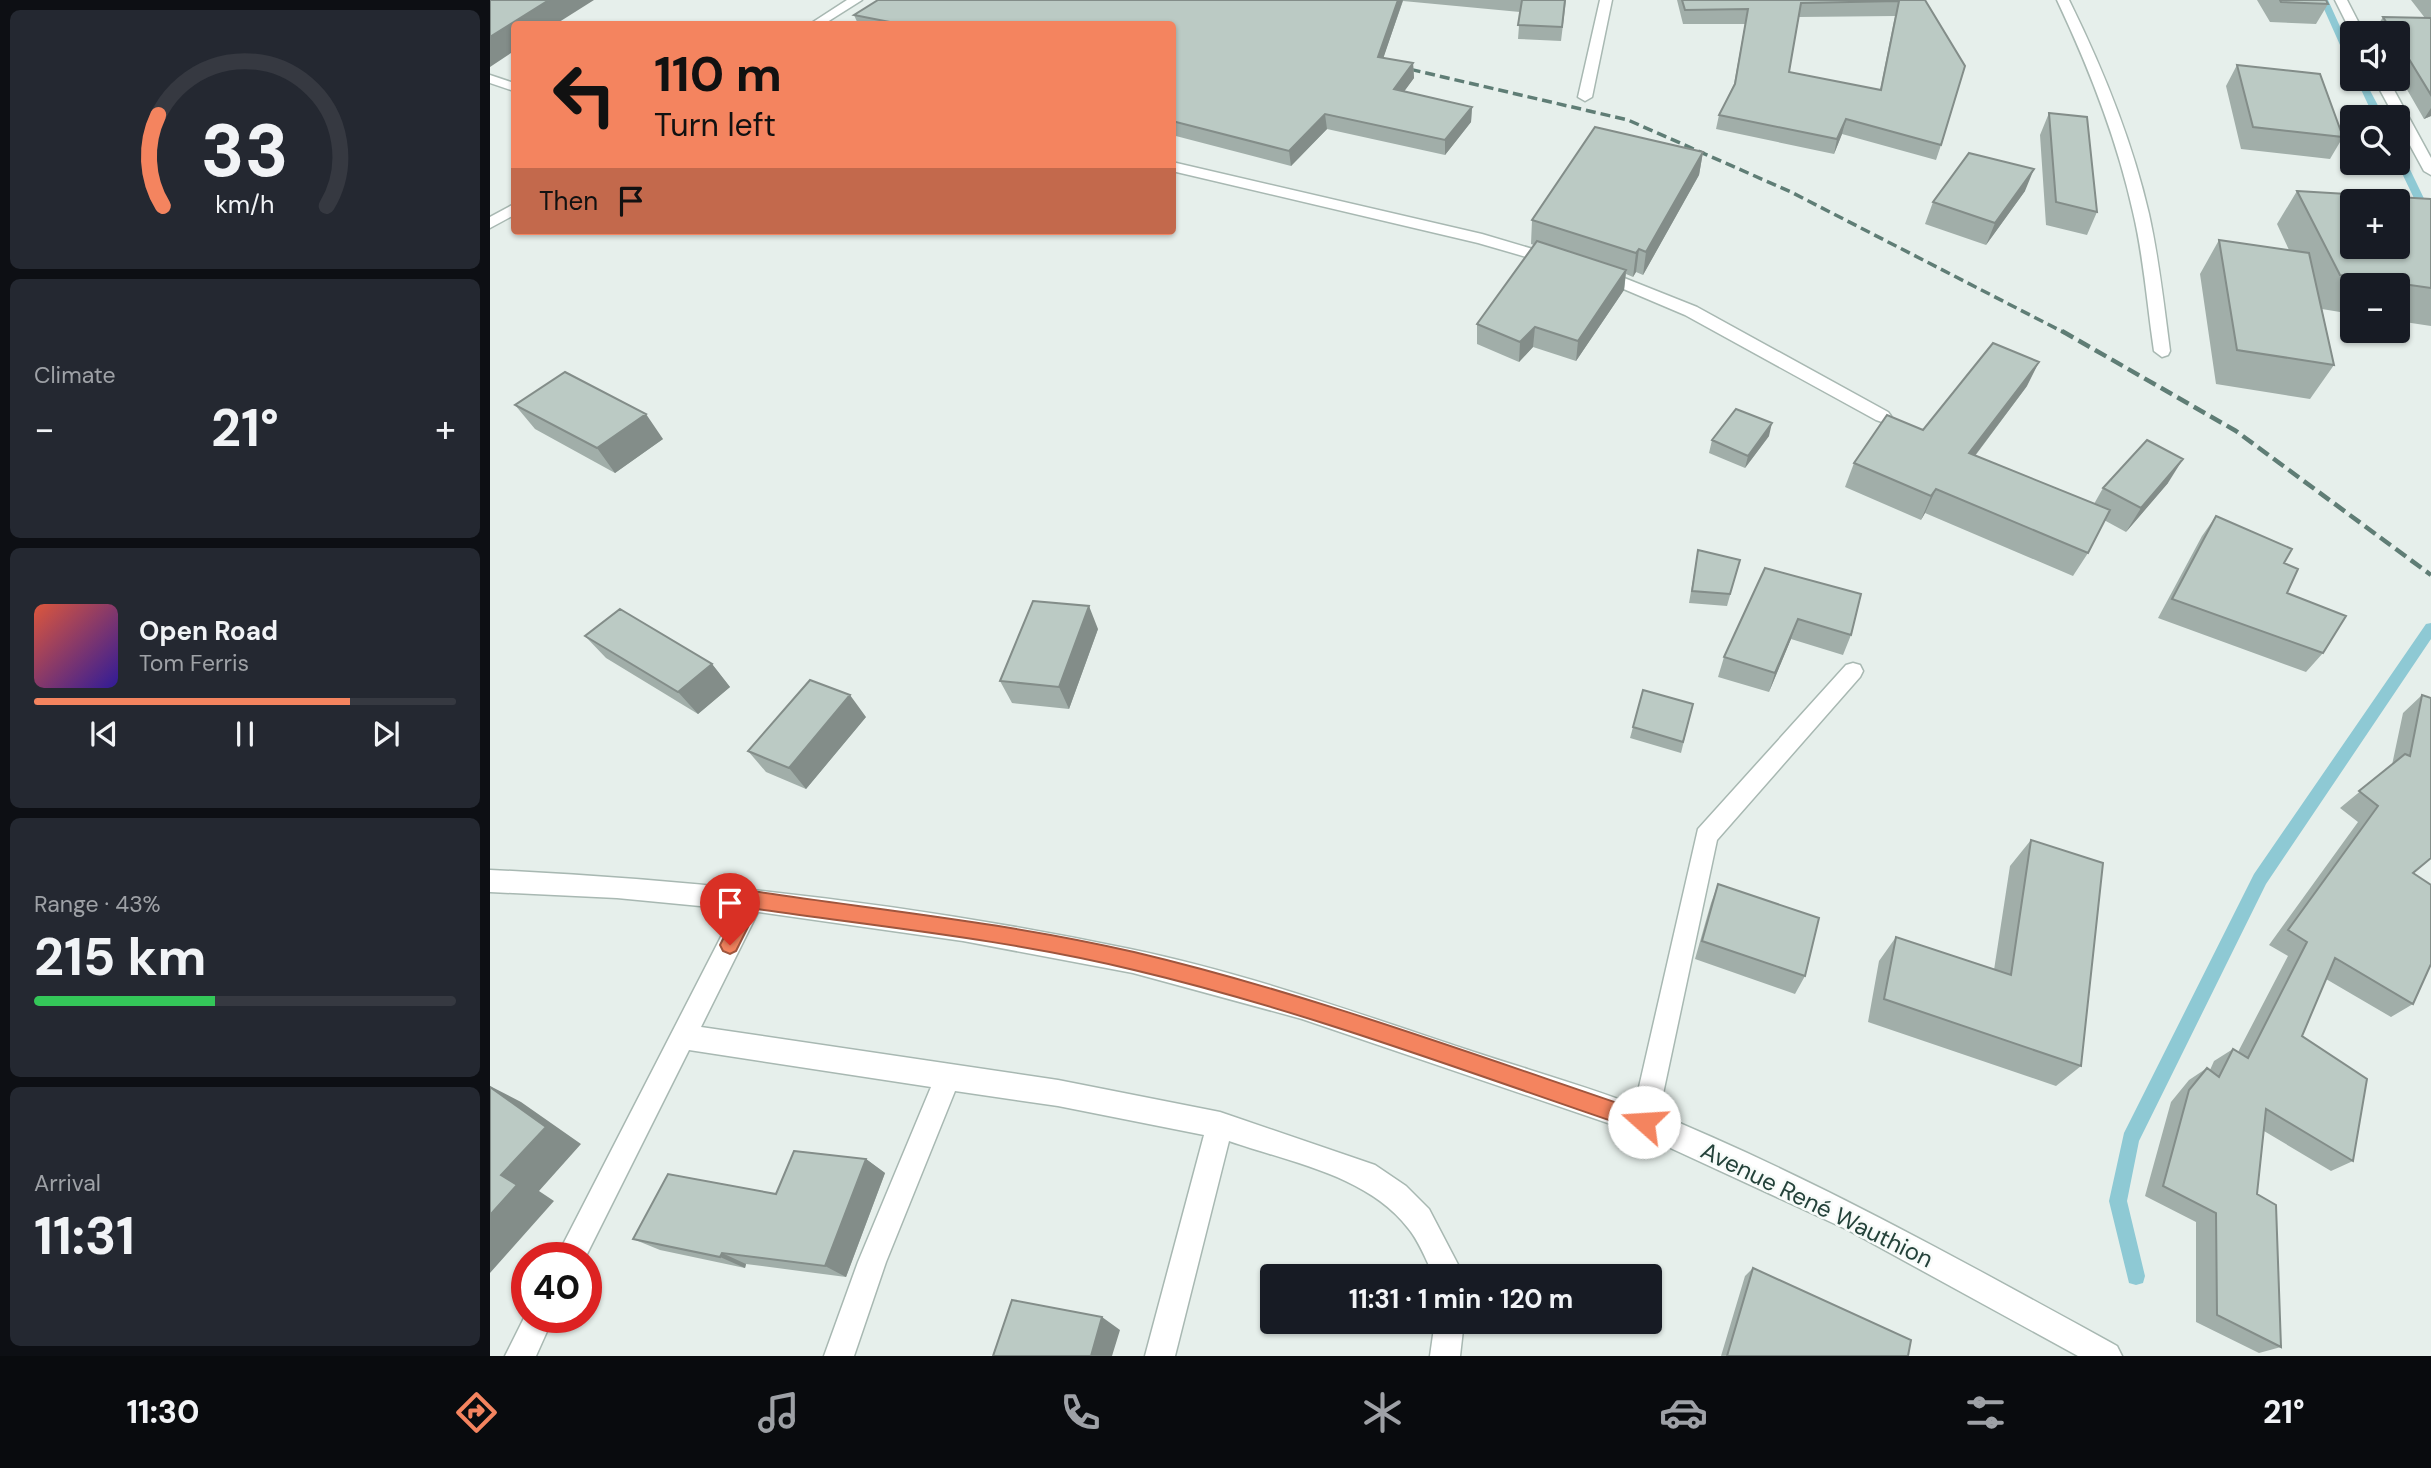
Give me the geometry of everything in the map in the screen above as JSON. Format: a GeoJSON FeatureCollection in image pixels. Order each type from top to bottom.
{"type":"FeatureCollection","features":[{"type":"Feature","properties":{"kind":"street"},"geometry":{"type":"LineString","coordinates":[[821,21],[856,0]]}},
{"type":"Feature","properties":{"kind":"street"},"geometry":{"type":"LineString","coordinates":[[1585,97],[1606,0]]}},
{"type":"Feature","properties":{"kind":"street"},"geometry":{"type":"LineString","coordinates":[[2063,0],[2084,41],[2130,174],[2147,246],[2162,351]]}},
{"type":"Feature","properties":{"kind":"street"},"geometry":{"type":"LineString","coordinates":[[2341,0],[2352,21]]}},
{"type":"Feature","properties":{"kind":"street"},"geometry":{"type":"LineString","coordinates":[[490,79],[511,86]]}},
{"type":"Feature","properties":{"kind":"street"},"geometry":{"type":"LineString","coordinates":[[2388,91],[2431,171]]}},
{"type":"Feature","properties":{"kind":"street"},"geometry":{"type":"LineString","coordinates":[[1176,167],[1482,239],[1642,288],[1691,311],[1882,416]]}},
{"type":"Feature","properties":{"kind":"street"},"geometry":{"type":"LineString","coordinates":[[490,223],[511,211]]}},
{"type":"Feature","properties":{"kind":"street"},"geometry":{"type":"LineString","coordinates":[[1644,1122],[1706,836],[1853,671]]}},
{"type":"Feature","properties":{"kind":"street","name":"Avenue René Wauthion"},"geometry":{"type":"LineString","coordinates":[[490,881],[617,887],[752,900],[963,930],[1133,961],[1302,1007],[1644,1122],[1858,1220],[2107,1356]]}},
{"type":"Feature","properties":{"kind":"street"},"geometry":{"type":"LineString","coordinates":[[578,1242],[752,900]]}},
{"type":"Feature","properties":{"kind":"street"},"geometry":{"type":"LineString","coordinates":[[684,1037],[1058,1093],[1220,1125],[1365,1175],[1396,1196],[1419,1219],[1443,1264]]}},
{"type":"Feature","properties":{"kind":"street"},"geometry":{"type":"LineString","coordinates":[[839,1356],[872,1262],[948,1076]]}},
{"type":"Feature","properties":{"kind":"street"},"geometry":{"type":"LineString","coordinates":[[1160,1356],[1220,1125]]}},
{"type":"Feature","properties":{"kind":"street"},"geometry":{"type":"LineString","coordinates":[[520,1356],[532,1333]]}},
{"type":"Feature","properties":{"kind":"street"},"geometry":{"type":"LineString","coordinates":[[1445,1356],[1448,1334]]}},
{"type":"Feature","properties":{"kind":"building"},"geometry":{"type":"Polygon","coordinates":[[[490,0],[549,0],[516,21],[511,21],[511,24],[490,37],[490,0]]]}},
{"type":"Feature","properties":{"kind":"building"},"geometry":{"type":"Polygon","coordinates":[[[878,0],[1398,0],[1378,57],[1413,63],[1394,89],[1472,107],[1445,140],[1325,114],[1289,151],[1176,122],[1176,21],[885,21],[854,15],[878,0]]]}},
{"type":"Feature","properties":{"kind":"building"},"geometry":{"type":"Polygon","coordinates":[[[1522,0],[1565,0],[1562,27],[1518,25],[1522,0]]]}},
{"type":"Feature","properties":{"kind":"building"},"geometry":{"type":"Polygon","coordinates":[[[1682,0],[1925,0],[1965,66],[1941,145],[1846,119],[1837,139],[1719,115],[1735,84],[1748,9],[1685,10],[1682,0]],[[1899,1],[1801,3],[1789,72],[1881,90],[1899,1]]]}},
{"type":"Feature","properties":{"kind":"building"},"geometry":{"type":"Polygon","coordinates":[[[2280,0],[2326,0],[2328,4],[2281,2],[2280,0]]]}},
{"type":"Feature","properties":{"kind":"building"},"geometry":{"type":"Polygon","coordinates":[[[2383,17],[2431,18],[2431,95],[2410,61],[2410,21],[2386,21],[2383,17]]]}},
{"type":"Feature","properties":{"kind":"building"},"geometry":{"type":"Polygon","coordinates":[[[2237,65],[2320,74],[2340,129],[2340,137],[2253,127],[2237,65]]]}},
{"type":"Feature","properties":{"kind":"building"},"geometry":{"type":"Polygon","coordinates":[[[2049,113],[2087,117],[2097,212],[2056,202],[2049,113]]]}},
{"type":"Feature","properties":{"kind":"building"},"geometry":{"type":"Polygon","coordinates":[[[1595,127],[1703,152],[1646,252],[1639,249],[1636,253],[1532,220],[1595,127]]]}},
{"type":"Feature","properties":{"kind":"building"},"geometry":{"type":"Polygon","coordinates":[[[1969,153],[2034,169],[1995,223],[1933,202],[1969,153]]]}},
{"type":"Feature","properties":{"kind":"building"},"geometry":{"type":"Polygon","coordinates":[[[2297,191],[2340,194],[2340,259],[2410,259],[2410,198],[2431,199],[2431,288],[2410,285],[2410,273],[2340,275],[2297,191]]]}},
{"type":"Feature","properties":{"kind":"building"},"geometry":{"type":"Polygon","coordinates":[[[2219,240],[2309,253],[2334,365],[2237,350],[2219,240]]]}},
{"type":"Feature","properties":{"kind":"building"},"geometry":{"type":"Polygon","coordinates":[[[1537,241],[1626,270],[1578,341],[1535,327],[1520,342],[1477,324],[1537,241]]]}},
{"type":"Feature","properties":{"kind":"building"},"geometry":{"type":"Polygon","coordinates":[[[1993,343],[2039,362],[1969,453],[2110,510],[2088,553],[1936,489],[1931,496],[1854,463],[1887,415],[1923,430],[1993,343]]]}},
{"type":"Feature","properties":{"kind":"building"},"geometry":{"type":"Polygon","coordinates":[[[565,372],[646,414],[597,448],[515,405],[565,372]]]}},
{"type":"Feature","properties":{"kind":"building"},"geometry":{"type":"Polygon","coordinates":[[[1736,409],[1772,423],[1748,456],[1712,440],[1736,409]]]}},
{"type":"Feature","properties":{"kind":"building"},"geometry":{"type":"Polygon","coordinates":[[[2147,440],[2183,459],[2141,508],[2103,488],[2147,440]]]}},
{"type":"Feature","properties":{"kind":"building"},"geometry":{"type":"Polygon","coordinates":[[[2216,516],[2292,549],[2284,563],[2298,569],[2287,593],[2346,616],[2323,653],[2172,599],[2216,516]]]}},
{"type":"Feature","properties":{"kind":"building"},"geometry":{"type":"Polygon","coordinates":[[[1698,550],[1740,560],[1730,594],[1692,591],[1698,550]]]}},
{"type":"Feature","properties":{"kind":"building"},"geometry":{"type":"Polygon","coordinates":[[[1765,568],[1861,594],[1851,635],[1798,619],[1775,673],[1724,657],[1765,568]]]}},
{"type":"Feature","properties":{"kind":"building"},"geometry":{"type":"Polygon","coordinates":[[[1033,601],[1089,606],[1059,687],[1000,681],[1033,601]]]}},
{"type":"Feature","properties":{"kind":"building"},"geometry":{"type":"Polygon","coordinates":[[[620,609],[712,664],[678,692],[585,636],[620,609]]]}},
{"type":"Feature","properties":{"kind":"building"},"geometry":{"type":"Polygon","coordinates":[[[810,680],[850,695],[789,768],[748,751],[810,680]]]}},
{"type":"Feature","properties":{"kind":"building"},"geometry":{"type":"Polygon","coordinates":[[[1643,690],[1693,704],[1683,742],[1633,727],[1643,690]]]}},
{"type":"Feature","properties":{"kind":"building"},"geometry":{"type":"Polygon","coordinates":[[[2422,695],[2431,698],[2431,858],[2413,873],[2431,885],[2431,964],[2413,1004],[2335,958],[2302,1036],[2367,1079],[2353,1161],[2266,1109],[2257,1194],[2276,1205],[2281,1347],[2217,1315],[2216,1213],[2163,1186],[2189,1090],[2207,1068],[2219,1077],[2233,1049],[2248,1058],[2307,942],[2288,930],[2378,806],[2359,791],[2405,754],[2410,756],[2422,695]]]}},
{"type":"Feature","properties":{"kind":"building"},"geometry":{"type":"Polygon","coordinates":[[[2031,840],[2103,863],[2081,1066],[1884,999],[1896,937],[2011,975],[2031,840]]]}},
{"type":"Feature","properties":{"kind":"building"},"geometry":{"type":"Polygon","coordinates":[[[1718,884],[1819,918],[1805,976],[1702,941],[1718,884]]]}},
{"type":"Feature","properties":{"kind":"building"},"geometry":{"type":"Polygon","coordinates":[[[490,1087],[546,1127],[501,1175],[517,1185],[490,1215],[490,1087]]]}},
{"type":"Feature","properties":{"kind":"building"},"geometry":{"type":"Polygon","coordinates":[[[794,1151],[866,1159],[825,1266],[722,1253],[720,1257],[633,1239],[668,1174],[776,1194],[794,1151]]]}},
{"type":"Feature","properties":{"kind":"building"},"geometry":{"type":"Polygon","coordinates":[[[1753,1268],[1911,1340],[1908,1356],[1727,1356],[1753,1268]]]}},
{"type":"Feature","properties":{"kind":"building"},"geometry":{"type":"Polygon","coordinates":[[[1012,1300],[1102,1317],[1091,1356],[993,1356],[1012,1300]]]}},
{"type":"Feature","properties":{"kind":"waterway"},"geometry":{"type":"LineString","coordinates":[[2324,0],[2340,36]]}},
{"type":"Feature","properties":{"kind":"waterway"},"geometry":{"type":"LineString","coordinates":[[2366,91],[2373,105]]}},
{"type":"Feature","properties":{"kind":"waterway"},"geometry":{"type":"LineString","coordinates":[[2408,175],[2431,223]]}},
{"type":"Feature","properties":{"kind":"waterway"},"geometry":{"type":"LineString","coordinates":[[2136,1276],[2118,1201],[2130,1139],[2260,879],[2431,628]]}},
{"type":"Feature","properties":{"kind":"railway"},"geometry":{"type":"LineString","coordinates":[[1396,66],[1628,120],[1791,192],[2065,333]]}},
{"type":"Feature","properties":{"kind":"railway"},"geometry":{"type":"LineString","coordinates":[[2062,331],[2236,431],[2431,575]]}},
{"type":"Feature","properties":{"kind":"route"},"geometry":{"type":"LineString","coordinates":[[730,945],[752,900],[963,930],[1133,961],[1302,1007],[1644,1122]]}}]}
